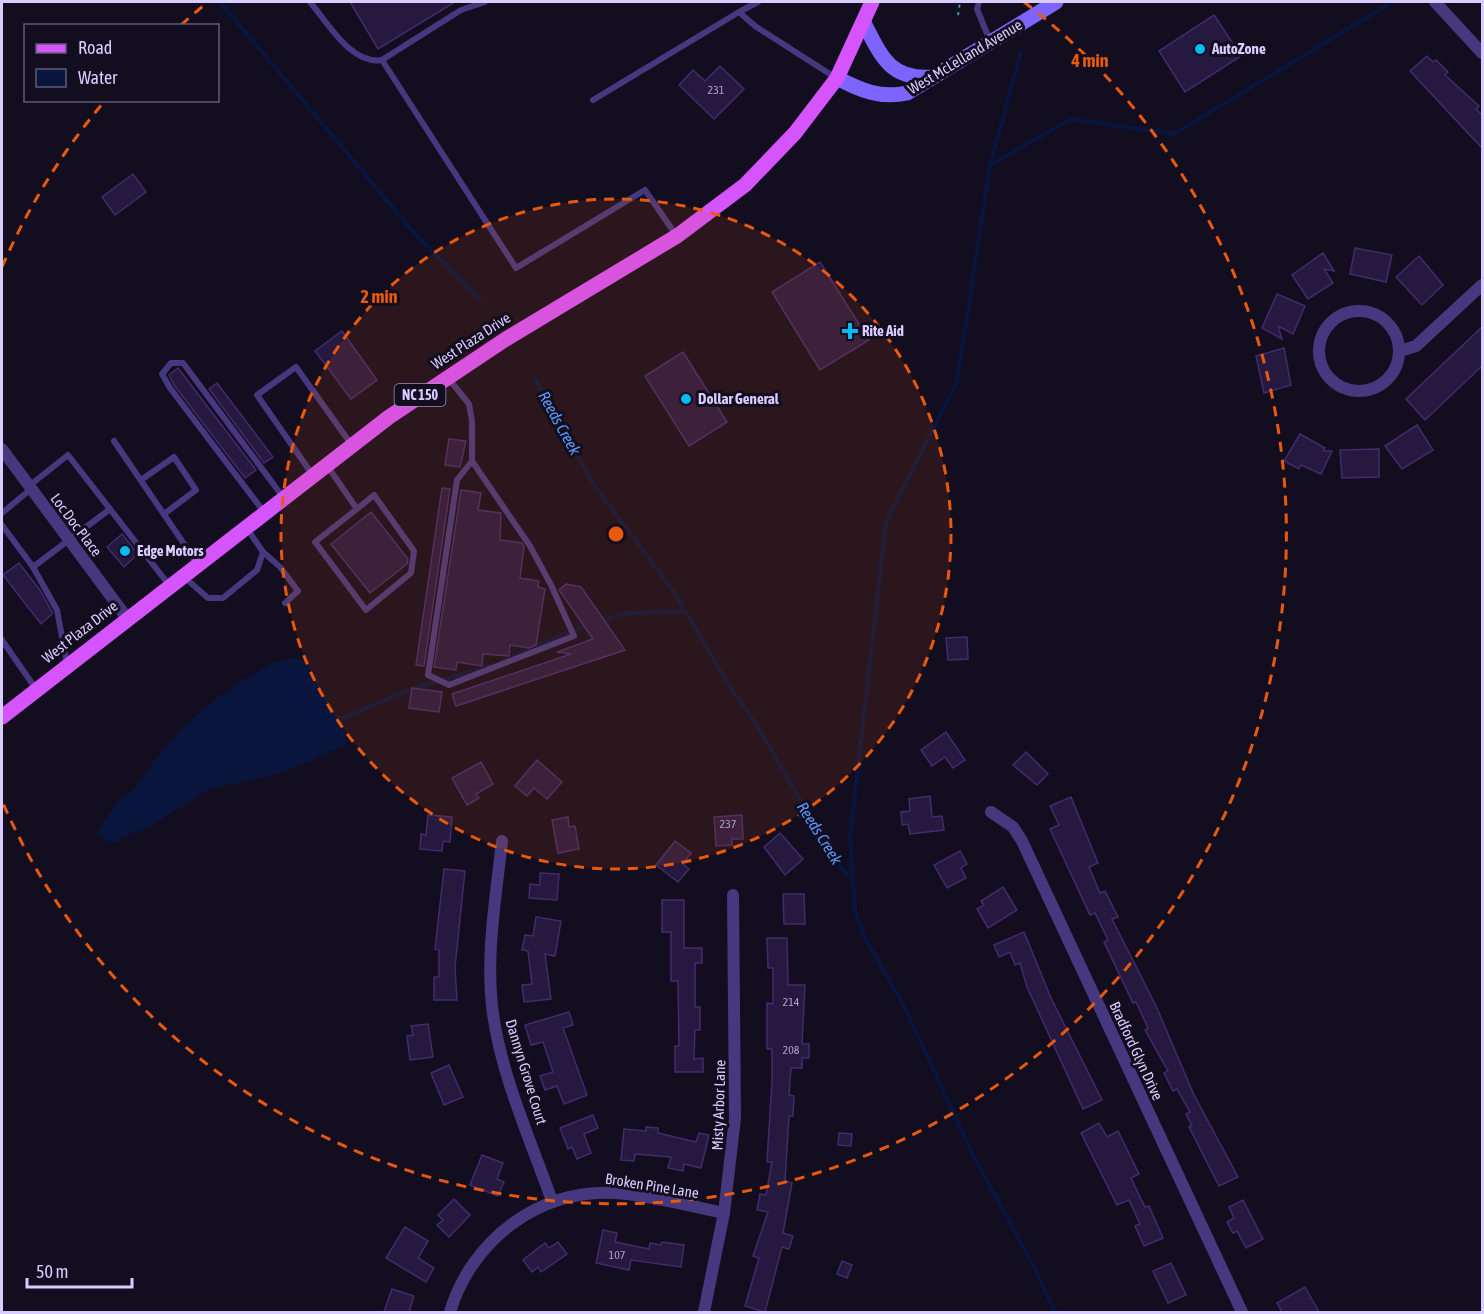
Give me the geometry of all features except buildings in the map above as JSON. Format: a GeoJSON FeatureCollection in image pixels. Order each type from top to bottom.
{"type":"FeatureCollection","features":[{"type":"Feature","properties":{"kind":"main road","name":"NC 150"},"geometry":{"type":"LineString","coordinates":[[837,78],[872,2]]}},
{"type":"Feature","properties":{"kind":"main road","name":"West Plaza Drive"},"geometry":{"type":"LineString","coordinates":[[2,717],[351,444],[448,377],[708,215],[761,171],[805,121],[837,78]]}},
{"type":"Feature","properties":{"kind":"street","name":"West McLelland Avenue"},"geometry":{"type":"LineString","coordinates":[[837,78],[872,94],[907,93],[1056,2]]}},
{"type":"Feature","properties":{"kind":"street"},"geometry":{"type":"LineString","coordinates":[[1435,2],[1482,53]]}},
{"type":"Feature","properties":{"kind":"street"},"geometry":{"type":"LineString","coordinates":[[864,23],[883,58],[893,68],[909,76],[935,76]]}},
{"type":"Feature","properties":{"kind":"street"},"geometry":{"type":"LineString","coordinates":[[1400,351],[1416,346],[1482,285]]}},
{"type":"Feature","properties":{"kind":"street"},"geometry":{"type":"LineString","coordinates":[[1360,311],[1376,314],[1389,323],[1397,336],[1400,351],[1396,367],[1387,380],[1374,388],[1359,391],[1343,387],[1330,379],[1322,365],[1319,350],[1323,335],[1332,322],[1345,313],[1360,311]]}},
{"type":"Feature","properties":{"kind":"street","name":"Loc Doc Place"},"geometry":{"type":"LineString","coordinates":[[2,449],[127,618]]}},
{"type":"Feature","properties":{"kind":"street","name":"Bradford Glyn Drive"},"geometry":{"type":"LineString","coordinates":[[991,812],[1013,827],[1022,841],[1242,1312]]}},
{"type":"Feature","properties":{"kind":"street","name":"Dannyn Grove Court"},"geometry":{"type":"LineString","coordinates":[[502,841],[490,955],[493,1014],[508,1074],[552,1201]]}},
{"type":"Feature","properties":{"kind":"street","name":"Misty Arbor Lane"},"geometry":{"type":"LineString","coordinates":[[704,1312],[732,1164],[736,1097],[733,895]]}},
{"type":"Feature","properties":{"kind":"street","name":"Broken Pine Lane"},"geometry":{"type":"LineString","coordinates":[[450,1312],[458,1288],[481,1251],[513,1221],[552,1201],[596,1192],[617,1193],[724,1213]]}},
{"type":"Feature","properties":{"kind":"lane"},"geometry":{"type":"LineString","coordinates":[[310,2],[355,55],[370,62],[382,60],[461,10],[485,2]]}},
{"type":"Feature","properties":{"kind":"lane"},"geometry":{"type":"LineString","coordinates":[[593,100],[758,2]]}},
{"type":"Feature","properties":{"kind":"lane"},"geometry":{"type":"LineString","coordinates":[[979,2],[977,9],[991,42]]}},
{"type":"Feature","properties":{"kind":"lane"},"geometry":{"type":"LineString","coordinates":[[739,12],[755,26],[837,78]]}},
{"type":"Feature","properties":{"kind":"lane"},"geometry":{"type":"LineString","coordinates":[[382,60],[516,268],[645,190],[677,236]]}},
{"type":"Feature","properties":{"kind":"lane"},"geometry":{"type":"LineString","coordinates":[[264,512],[170,387],[162,374],[171,363],[183,363],[283,497]]}},
{"type":"Feature","properties":{"kind":"lane"},"geometry":{"type":"LineString","coordinates":[[312,475],[257,395],[296,367],[351,444]]}},
{"type":"Feature","properties":{"kind":"lane"},"geometry":{"type":"LineString","coordinates":[[448,377],[468,404],[472,421],[472,461],[530,546],[574,636],[449,685],[428,675],[457,480],[472,461]]}},
{"type":"Feature","properties":{"kind":"lane"},"geometry":{"type":"LineString","coordinates":[[114,441],[198,564]]}},
{"type":"Feature","properties":{"kind":"lane"},"geometry":{"type":"LineString","coordinates":[[2,513],[68,455],[169,585]]}},
{"type":"Feature","properties":{"kind":"lane"},"geometry":{"type":"LineString","coordinates":[[141,480],[174,457],[196,490],[164,514]]}},
{"type":"Feature","properties":{"kind":"lane"},"geometry":{"type":"LineString","coordinates":[[326,464],[357,509]]}},
{"type":"Feature","properties":{"kind":"lane"},"geometry":{"type":"LineString","coordinates":[[374,495],[414,551],[411,573],[366,610],[315,542],[357,509],[374,495]]}},
{"type":"Feature","properties":{"kind":"lane"},"geometry":{"type":"LineString","coordinates":[[33,567],[110,509]]}},
{"type":"Feature","properties":{"kind":"lane"},"geometry":{"type":"LineString","coordinates":[[2,525],[33,567],[57,610],[67,665]]}},
{"type":"Feature","properties":{"kind":"lane"},"geometry":{"type":"LineString","coordinates":[[246,526],[263,552],[280,567],[298,591],[285,603]]}},
{"type":"Feature","properties":{"kind":"lane"},"geometry":{"type":"LineString","coordinates":[[182,576],[208,598],[223,598],[257,570],[263,552]]}},
{"type":"Feature","properties":{"kind":"lane"},"geometry":{"type":"LineString","coordinates":[[2,640],[37,690]]}},
{"type":"Feature","properties":{"kind":"path"},"geometry":{"type":"LineString","coordinates":[[958,15],[960,2]]}},
{"type":"Feature","properties":{"kind":"water"},"geometry":{"type":"Polygon","coordinates":[[[295,658],[305,661],[336,715],[343,716],[347,744],[283,773],[210,789],[153,825],[114,842],[108,843],[97,833],[117,802],[135,788],[162,750],[183,727],[214,700],[253,674],[277,661],[295,658]]]}},
{"type":"Feature","properties":{"kind":"waterway","name":"Reeds Creek"},"geometry":{"type":"LineString","coordinates":[[220,2],[415,234],[480,300]]}},
{"type":"Feature","properties":{"kind":"waterway"},"geometry":{"type":"LineString","coordinates":[[990,165],[1071,119],[1174,134],[1389,4]]}},
{"type":"Feature","properties":{"kind":"waterway"},"geometry":{"type":"LineString","coordinates":[[853,881],[850,837],[886,522],[957,382],[990,165],[1021,52]]}},
{"type":"Feature","properties":{"kind":"waterway","name":"Reeds Creek"},"geometry":{"type":"LineString","coordinates":[[535,379],[594,485],[674,592],[728,684],[758,727],[837,863],[853,881],[855,912],[865,938],[904,1006],[972,1153],[1034,1267],[1055,1312]]}},
{"type":"Feature","properties":{"kind":"waterway"},"geometry":{"type":"LineString","coordinates":[[598,622],[624,614],[685,611]]}},
{"type":"Feature","properties":{"kind":"waterway"},"geometry":{"type":"LineString","coordinates":[[504,660],[587,625]]}},
{"type":"Feature","properties":{"kind":"waterway"},"geometry":{"type":"LineString","coordinates":[[338,720],[414,688],[491,666]]}},
{"type":"Feature","properties":{"kind":"place","name":"AutoZone"},"geometry":{"type":"Point","coordinates":[1200,49]}},
{"type":"Feature","properties":{"kind":"place","name":"Rite Aid"},"geometry":{"type":"Point","coordinates":[850,331]}},
{"type":"Feature","properties":{"kind":"place","name":"Dollar General"},"geometry":{"type":"Point","coordinates":[686,399]}},
{"type":"Feature","properties":{"kind":"place","name":"Edge Motors"},"geometry":{"type":"Point","coordinates":[125,551]}}]}
